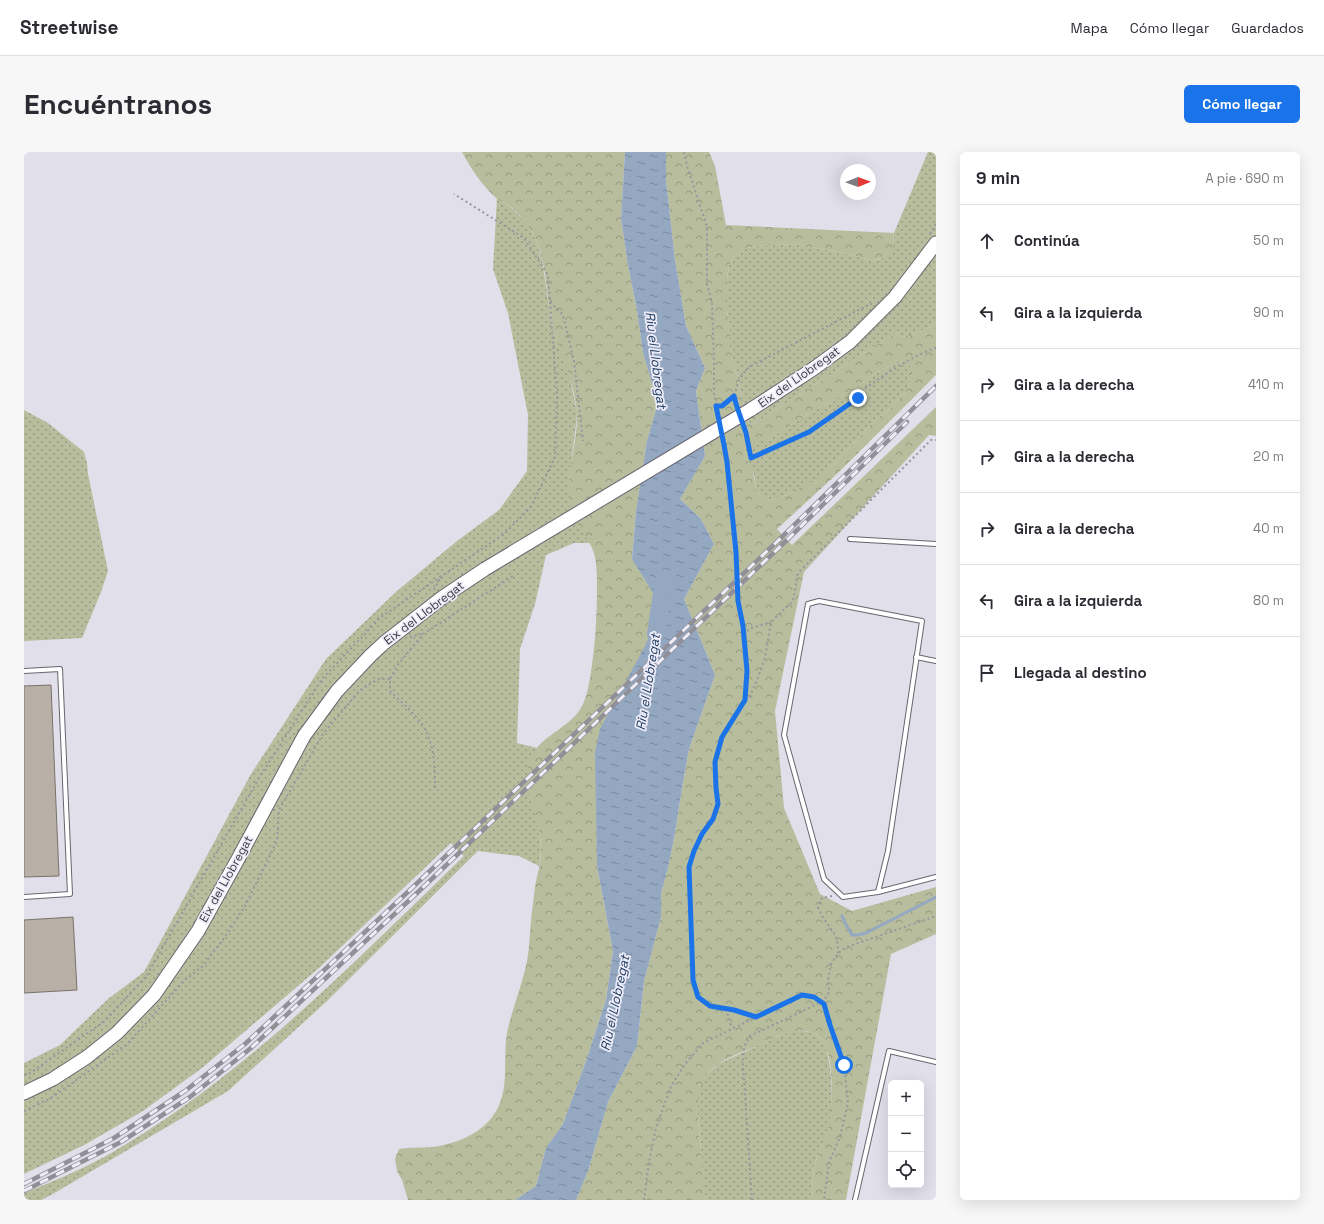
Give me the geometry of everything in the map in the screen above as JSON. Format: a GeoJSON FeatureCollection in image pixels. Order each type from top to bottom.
{"type":"FeatureCollection","features":[{"type":"Feature","properties":{"kind":"highway","name":"Eix del Llobregat"},"geometry":{"type":"LineString","coordinates":[[24,1093],[53,1079],[87,1057],[117,1033],[154,995],[198,931],[304,736],[337,691],[371,655],[443,597],[485,569],[832,356],[850,342],[888,304],[936,243]]}},
{"type":"Feature","properties":{"kind":"lane"},"geometry":{"type":"LineString","coordinates":[[850,539],[936,544]]}},
{"type":"Feature","properties":{"kind":"lane"},"geometry":{"type":"LineString","coordinates":[[878,892],[888,851],[922,621],[818,601],[808,604],[784,735],[824,879],[843,897],[878,892],[936,877]]}},
{"type":"Feature","properties":{"kind":"lane"},"geometry":{"type":"LineString","coordinates":[[916,657],[936,661]]}},
{"type":"Feature","properties":{"kind":"lane"},"geometry":{"type":"LineString","coordinates":[[24,671],[60,669],[70,894],[24,897]]}},
{"type":"Feature","properties":{"kind":"lane"},"geometry":{"type":"LineString","coordinates":[[855,1200],[889,1050],[936,1062]]}},
{"type":"Feature","properties":{"kind":"path"},"geometry":{"type":"LineString","coordinates":[[684,152],[687,166],[707,226],[707,284],[712,302],[714,393],[718,419]]}},
{"type":"Feature","properties":{"kind":"path"},"geometry":{"type":"LineString","coordinates":[[24,1075],[30,1073],[105,1021],[147,975],[259,778],[322,679],[381,617],[504,534],[531,508],[555,457],[557,397],[548,275],[524,238],[454,194]]}},
{"type":"Feature","properties":{"kind":"path"},"geometry":{"type":"LineString","coordinates":[[549,301],[563,315],[574,361],[583,441]]}},
{"type":"Feature","properties":{"kind":"path"},"geometry":{"type":"LineString","coordinates":[[716,406],[722,406],[734,396],[740,376],[749,367],[870,304],[888,304]]}},
{"type":"Feature","properties":{"kind":"path"},"geometry":{"type":"LineString","coordinates":[[744,426],[751,458],[809,432],[858,398],[862,397],[861,391],[874,382],[923,352],[936,348]]}},
{"type":"Feature","properties":{"kind":"path"},"geometry":{"type":"LineString","coordinates":[[734,396],[744,411]]}},
{"type":"Feature","properties":{"kind":"path"},"geometry":{"type":"LineString","coordinates":[[723,438],[727,462],[736,552],[738,601],[744,634],[747,671],[745,700]]}},
{"type":"Feature","properties":{"kind":"path"},"geometry":{"type":"LineString","coordinates":[[744,634],[751,628],[771,622],[793,601],[798,572],[931,440],[936,440]]}},
{"type":"Feature","properties":{"kind":"path"},"geometry":{"type":"LineString","coordinates":[[435,788],[436,768],[428,734],[416,717],[390,691],[390,679],[397,666],[423,634],[513,576]]}},
{"type":"Feature","properties":{"kind":"path"},"geometry":{"type":"LineString","coordinates":[[756,1017],[710,1006],[698,997],[693,980],[689,867],[694,851],[702,834],[713,819],[718,804],[715,762],[722,737],[745,700],[750,696],[758,680],[765,658],[771,622]]}},
{"type":"Feature","properties":{"kind":"path"},"geometry":{"type":"LineString","coordinates":[[838,953],[836,936],[822,916],[818,907],[822,898],[833,896],[843,897]]}},
{"type":"Feature","properties":{"kind":"path"},"geometry":{"type":"LineString","coordinates":[[752,1200],[743,1065],[744,1047],[750,1036],[825,999],[829,992],[828,980],[831,964],[838,953],[847,947],[936,916]]}},
{"type":"Feature","properties":{"kind":"path"},"geometry":{"type":"LineString","coordinates":[[644,1200],[649,1162],[656,1128],[671,1086],[686,1063],[703,1043],[802,995],[814,997],[824,1004],[844,1065],[848,1103],[840,1137],[829,1162],[824,1200]]}},
{"type":"Feature","properties":{"kind":"path"},"geometry":{"type":"LineString","coordinates":[[726,1009],[732,1028]]}},
{"type":"Feature","properties":{"kind":"green space"},"geometry":{"type":"Polygon","coordinates":[[[462,152],[625,152],[621,218],[643,353],[658,403],[647,441],[636,511],[632,558],[661,606],[646,644],[597,866],[613,951],[606,1000],[563,1124],[546,1148],[536,1186],[515,1200],[408,1200],[402,1180],[397,1171],[395,1159],[399,1149],[433,1147],[449,1144],[471,1135],[489,1121],[501,1101],[505,1079],[507,1033],[528,958],[531,916],[541,858],[539,829],[529,788],[528,769],[530,759],[535,750],[573,718],[583,703],[590,678],[596,622],[597,579],[595,557],[588,540],[576,522],[570,509],[569,502],[568,491],[570,470],[577,427],[576,404],[574,392],[552,322],[544,269],[539,248],[533,234],[524,221],[515,210],[496,198],[486,188],[473,171],[462,152]]]}},
{"type":"Feature","properties":{"kind":"green space"},"geometry":{"type":"Polygon","coordinates":[[[666,152],[709,152],[715,166],[726,225],[894,233],[893,245],[889,254],[874,261],[853,255],[796,244],[757,246],[747,248],[734,256],[729,265],[727,278],[727,310],[730,332],[730,348],[748,421],[752,425],[897,332],[898,337],[908,336],[923,331],[936,323],[936,375],[838,473],[777,529],[792,545],[936,407],[936,436],[929,435],[804,572],[775,711],[784,808],[820,894],[852,911],[936,887],[936,934],[891,954],[846,1200],[812,1200],[813,1175],[817,1157],[827,1134],[829,1122],[832,1094],[831,1073],[829,1057],[822,1040],[810,1032],[794,1031],[783,1034],[731,1057],[713,1068],[704,1078],[699,1092],[698,1112],[706,1200],[576,1200],[588,1171],[608,1102],[637,1046],[644,981],[661,917],[661,893],[675,833],[689,749],[715,675],[684,599],[714,544],[701,519],[680,499],[705,456],[696,391],[705,368],[686,326],[675,260],[666,180],[666,152]],[[904,361],[899,362],[876,373],[845,395],[815,410],[770,438],[751,443],[747,446],[745,451],[746,456],[752,469],[757,491],[763,499],[774,500],[791,493],[813,480],[833,465],[874,421],[893,406],[908,388],[911,378],[911,367],[909,363],[904,361]]]}},
{"type":"Feature","properties":{"kind":"green space"},"geometry":{"type":"Polygon","coordinates":[[[928,152],[936,152],[936,323],[923,331],[908,336],[898,337],[897,332],[752,425],[748,421],[730,348],[730,332],[727,310],[727,278],[729,265],[734,256],[747,248],[757,246],[796,244],[853,255],[874,261],[884,257],[892,248],[894,233],[928,152]]]}},
{"type":"Feature","properties":{"kind":"green space"},"geometry":{"type":"Polygon","coordinates":[[[497,198],[513,209],[526,222],[536,240],[542,260],[551,319],[569,374],[577,412],[569,480],[572,514],[590,543],[574,543],[546,555],[535,604],[520,649],[517,743],[537,748],[531,763],[529,777],[540,835],[541,851],[539,866],[519,856],[478,851],[326,1002],[228,1091],[51,1195],[41,1200],[24,1200],[24,1193],[66,1176],[106,1156],[156,1125],[204,1092],[250,1055],[338,978],[464,856],[451,843],[319,968],[202,1068],[143,1111],[86,1144],[24,1174],[24,1063],[60,1045],[108,999],[144,972],[251,774],[326,659],[397,591],[457,541],[499,510],[527,471],[528,415],[508,313],[493,269],[497,198]]]}},
{"type":"Feature","properties":{"kind":"green space"},"geometry":{"type":"Polygon","coordinates":[[[904,361],[909,363],[911,367],[911,378],[908,388],[893,406],[874,421],[833,465],[813,481],[791,493],[774,500],[763,499],[757,491],[754,475],[746,456],[745,451],[747,446],[751,443],[770,438],[815,410],[845,395],[876,373],[904,361]]]}},
{"type":"Feature","properties":{"kind":"green space"},"geometry":{"type":"Polygon","coordinates":[[[24,410],[48,423],[84,452],[87,463],[108,571],[82,638],[24,641],[24,410]]]}},
{"type":"Feature","properties":{"kind":"green space"},"geometry":{"type":"Polygon","coordinates":[[[793,1031],[815,1034],[821,1039],[825,1046],[830,1070],[830,1123],[827,1136],[817,1157],[815,1165],[812,1200],[706,1200],[698,1112],[698,1098],[702,1082],[708,1073],[720,1063],[783,1034],[793,1031]]]}},
{"type":"Feature","properties":{"kind":"water"},"geometry":{"type":"Polygon","coordinates":[[[625,152],[666,152],[666,180],[675,260],[686,326],[705,368],[696,391],[705,456],[680,499],[701,519],[714,544],[684,599],[715,675],[689,749],[675,833],[661,893],[661,917],[644,981],[637,1046],[608,1102],[588,1171],[576,1200],[515,1200],[536,1186],[546,1148],[563,1124],[606,1000],[613,951],[597,866],[595,752],[600,729],[646,644],[661,606],[632,559],[636,511],[647,441],[658,403],[643,353],[621,218],[625,152]]]}},
{"type":"Feature","properties":{"kind":"building"},"geometry":{"type":"Polygon","coordinates":[[[51,685],[59,876],[24,877],[24,686],[51,685]]]}},
{"type":"Feature","properties":{"kind":"building"},"geometry":{"type":"Polygon","coordinates":[[[73,917],[77,990],[24,993],[24,920],[73,917]]]}},
{"type":"Feature","properties":{"kind":"waterway","name":"Riu el Llobregat"},"geometry":{"type":"LineString","coordinates":[[656,634],[664,580]]}},
{"type":"Feature","properties":{"kind":"waterway"},"geometry":{"type":"LineString","coordinates":[[842,916],[852,935],[858,935],[866,933],[936,897]]}},
{"type":"Feature","properties":{"kind":"railway"},"geometry":{"type":"LineString","coordinates":[[24,1184],[114,1138],[185,1091],[245,1044],[412,888],[784,535],[936,386]]}},
{"type":"Feature","properties":{"kind":"railway"},"geometry":{"type":"LineString","coordinates":[[24,1191],[121,1142],[190,1097],[251,1048],[416,894],[787,540],[907,422]]}},
{"type":"Feature","properties":{"kind":"route"},"geometry":{"type":"LineString","coordinates":[[844,1065],[824,1004],[814,997],[802,995],[756,1017],[734,1010],[710,1006],[698,997],[693,980],[689,867],[694,851],[702,834],[713,819],[718,804],[715,762],[722,737],[745,700],[747,671],[743,626],[738,601],[736,552],[727,462],[716,406],[722,406],[734,396],[746,433],[751,458],[809,432],[858,398]]}}]}
